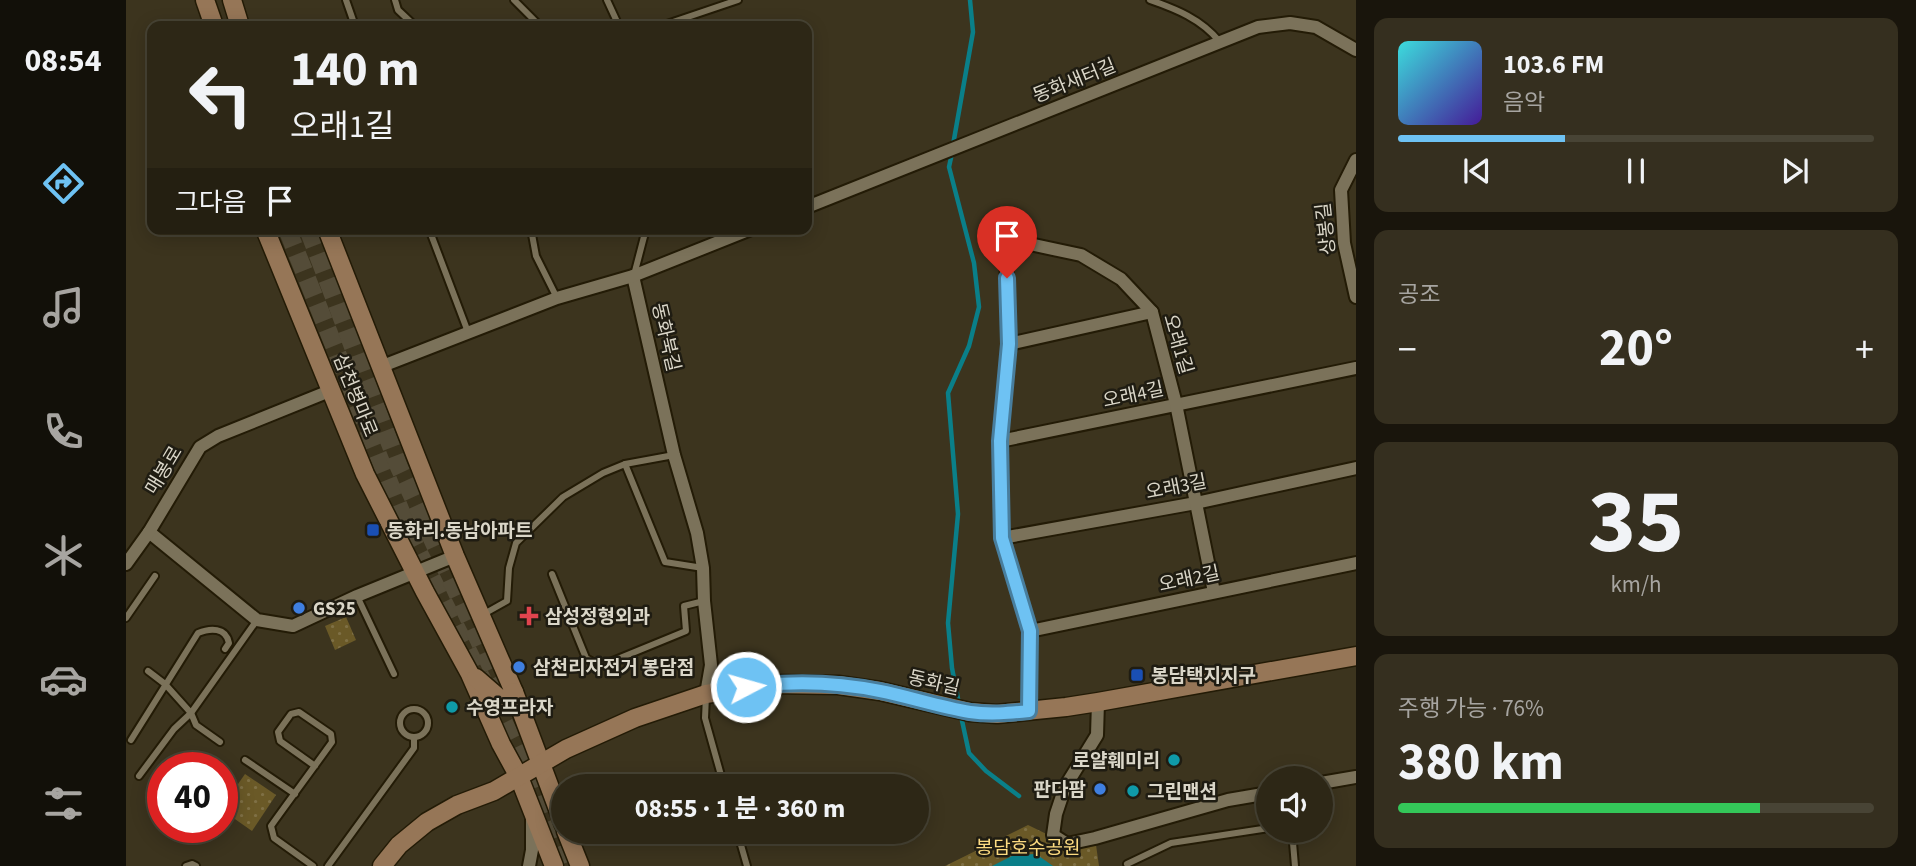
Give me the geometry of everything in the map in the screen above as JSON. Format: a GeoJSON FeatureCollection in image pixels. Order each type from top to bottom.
{"type":"FeatureCollection","features":[{"type":"Feature","properties":{"kind":"main road"},"geometry":{"type":"LineString","coordinates":[[205,0],[212,21]]}},
{"type":"Feature","properties":{"kind":"main road"},"geometry":{"type":"LineString","coordinates":[[232,0],[238,21]]}},
{"type":"Feature","properties":{"kind":"main road","name":"삼천병마로"},"geometry":{"type":"LineString","coordinates":[[267,235],[365,474],[470,674],[519,777],[554,866]]}},
{"type":"Feature","properties":{"kind":"main road","name":"삼천병마로"},"geometry":{"type":"LineString","coordinates":[[329,235],[455,556],[514,692],[551,788]]}},
{"type":"Feature","properties":{"kind":"main road","name":"동화길"},"geometry":{"type":"LineString","coordinates":[[382,866],[399,845],[427,822],[457,805],[494,791],[566,749],[635,718],[706,694],[771,684],[838,685],[880,691],[970,712],[997,714],[1098,702],[1356,656]]}},
{"type":"Feature","properties":{"kind":"main road"},"geometry":{"type":"LineString","coordinates":[[470,674],[499,698],[511,699],[514,692]]}},
{"type":"Feature","properties":{"kind":"main road"},"geometry":{"type":"LineString","coordinates":[[571,844],[580,866]]}},
{"type":"Feature","properties":{"kind":"street","name":"동화새터길"},"geometry":{"type":"LineString","coordinates":[[812,205],[1258,27],[1290,23],[1316,27],[1356,50]]}},
{"type":"Feature","properties":{"kind":"street","name":"상봉길"},"geometry":{"type":"LineString","coordinates":[[1356,160],[1340,190],[1344,243],[1356,297]]}},
{"type":"Feature","properties":{"kind":"street"},"geometry":{"type":"LineString","coordinates":[[380,367],[557,298],[633,276],[736,235]]}},
{"type":"Feature","properties":{"kind":"street","name":"오래1길"},"geometry":{"type":"LineString","coordinates":[[1029,711],[1030,631],[1002,538],[1000,441],[1009,344],[1006,256],[1025,243],[1082,255],[1121,279],[1152,312],[1176,404],[1214,592]]}},
{"type":"Feature","properties":{"kind":"street","name":"동화북길"},"geometry":{"type":"LineString","coordinates":[[633,276],[674,454],[697,533],[703,568],[711,665],[706,694]]}},
{"type":"Feature","properties":{"kind":"street"},"geometry":{"type":"LineString","coordinates":[[1009,344],[1152,312]]}},
{"type":"Feature","properties":{"kind":"street","name":"오래4길"},"geometry":{"type":"LineString","coordinates":[[1000,441],[1356,368]]}},
{"type":"Feature","properties":{"kind":"street","name":"매봉로"},"geometry":{"type":"LineString","coordinates":[[126,564],[200,447],[218,436],[332,390]]}},
{"type":"Feature","properties":{"kind":"street","name":"오래3길"},"geometry":{"type":"LineString","coordinates":[[1002,538],[1196,503],[1356,468]]}},
{"type":"Feature","properties":{"kind":"street"},"geometry":{"type":"LineString","coordinates":[[149,531],[257,620],[293,626],[357,596],[455,556]]}},
{"type":"Feature","properties":{"kind":"street","name":"오래2길"},"geometry":{"type":"LineString","coordinates":[[1030,631],[1356,563]]}},
{"type":"Feature","properties":{"kind":"street"},"geometry":{"type":"LineString","coordinates":[[1098,702],[1097,735],[1065,787],[1056,814],[1053,835],[1067,844],[1228,800],[1256,795]]}},
{"type":"Feature","properties":{"kind":"street"},"geometry":{"type":"LineString","coordinates":[[1333,781],[1356,777]]}},
{"type":"Feature","properties":{"kind":"street"},"geometry":{"type":"LineString","coordinates":[[529,866],[532,809]]}},
{"type":"Feature","properties":{"kind":"lane"},"geometry":{"type":"LineString","coordinates":[[346,0],[353,21]]}},
{"type":"Feature","properties":{"kind":"lane"},"geometry":{"type":"LineString","coordinates":[[396,0],[398,10],[410,21]]}},
{"type":"Feature","properties":{"kind":"lane"},"geometry":{"type":"LineString","coordinates":[[514,0],[535,21]]}},
{"type":"Feature","properties":{"kind":"lane"},"geometry":{"type":"LineString","coordinates":[[607,0],[618,21]]}},
{"type":"Feature","properties":{"kind":"lane"},"geometry":{"type":"LineString","coordinates":[[676,21],[738,0]]}},
{"type":"Feature","properties":{"kind":"lane"},"geometry":{"type":"LineString","coordinates":[[1150,0],[1178,9],[1211,31],[1220,43]]}},
{"type":"Feature","properties":{"kind":"lane"},"geometry":{"type":"LineString","coordinates":[[431,235],[469,334]]}},
{"type":"Feature","properties":{"kind":"lane"},"geometry":{"type":"LineString","coordinates":[[532,235],[536,256],[557,298]]}},
{"type":"Feature","properties":{"kind":"lane","name":"동화북길"},"geometry":{"type":"LineString","coordinates":[[633,276],[644,235]]}},
{"type":"Feature","properties":{"kind":"lane"},"geometry":{"type":"LineString","coordinates":[[482,615],[507,601],[509,568],[516,543],[563,497],[603,473],[625,464],[674,454]]}},
{"type":"Feature","properties":{"kind":"lane"},"geometry":{"type":"LineString","coordinates":[[625,464],[665,562],[703,568]]}},
{"type":"Feature","properties":{"kind":"lane"},"geometry":{"type":"LineString","coordinates":[[552,574],[586,658],[603,665],[686,631],[684,606],[704,601]]}},
{"type":"Feature","properties":{"kind":"lane"},"geometry":{"type":"LineString","coordinates":[[126,618],[155,576]]}},
{"type":"Feature","properties":{"kind":"lane"},"geometry":{"type":"LineString","coordinates":[[357,596],[394,674]]}},
{"type":"Feature","properties":{"kind":"lane"},"geometry":{"type":"LineString","coordinates":[[139,776],[174,729],[191,713],[257,620]]}},
{"type":"Feature","properties":{"kind":"lane"},"geometry":{"type":"LineString","coordinates":[[131,740],[198,633],[208,629],[220,630],[228,637],[229,643],[225,649]]}},
{"type":"Feature","properties":{"kind":"lane"},"geometry":{"type":"LineString","coordinates":[[148,671],[165,684],[191,713],[196,725],[220,742]]}},
{"type":"Feature","properties":{"kind":"lane"},"geometry":{"type":"LineString","coordinates":[[706,694],[705,718],[721,774]]}},
{"type":"Feature","properties":{"kind":"lane"},"geometry":{"type":"LineString","coordinates":[[413,709],[422,712],[428,723],[425,731],[414,737],[405,734],[400,726],[401,717],[413,709]]}},
{"type":"Feature","properties":{"kind":"lane"},"geometry":{"type":"LineString","coordinates":[[313,866],[274,838],[271,826],[295,794],[315,766],[332,742],[331,734],[299,712],[291,714],[278,732],[279,741],[315,766]]}},
{"type":"Feature","properties":{"kind":"lane"},"geometry":{"type":"LineString","coordinates":[[328,866],[414,748],[414,737]]}},
{"type":"Feature","properties":{"kind":"lane"},"geometry":{"type":"LineString","coordinates":[[245,760],[295,794]]}},
{"type":"Feature","properties":{"kind":"lane"},"geometry":{"type":"LineString","coordinates":[[1127,864],[1171,843],[1256,830]]}},
{"type":"Feature","properties":{"kind":"lane"},"geometry":{"type":"LineString","coordinates":[[1293,843],[1295,866]]}},
{"type":"Feature","properties":{"kind":"lane"},"geometry":{"type":"LineString","coordinates":[[741,844],[747,866]]}},
{"type":"Feature","properties":{"kind":"lane"},"geometry":{"type":"LineString","coordinates":[[186,866],[196,866]]}},
{"type":"Feature","properties":{"kind":"green space"},"geometry":{"type":"Polygon","coordinates":[[[346,617],[356,640],[335,650],[325,626],[346,617]]]}},
{"type":"Feature","properties":{"kind":"green space"},"geometry":{"type":"Polygon","coordinates":[[[245,774],[276,795],[252,831],[238,821],[238,784],[245,774]]]}},
{"type":"Feature","properties":{"kind":"green space","name":"봉담호수공원"},"geometry":{"type":"Polygon","coordinates":[[[1028,825],[1067,844],[1095,838],[1099,866],[945,866],[1028,825]]]}},
{"type":"Feature","properties":{"kind":"water"},"geometry":{"type":"Polygon","coordinates":[[[1036,854],[1053,866],[992,866],[1014,855],[1036,854]]]}},
{"type":"Feature","properties":{"kind":"waterway"},"geometry":{"type":"LineString","coordinates":[[953,145],[973,32],[970,0]]}},
{"type":"Feature","properties":{"kind":"waterway"},"geometry":{"type":"LineString","coordinates":[[952,153],[949,167],[974,263],[979,307],[969,346],[948,393],[958,514],[948,623],[959,704]]}},
{"type":"Feature","properties":{"kind":"waterway"},"geometry":{"type":"LineString","coordinates":[[961,716],[969,753],[986,771],[1019,796]]}},
{"type":"Feature","properties":{"kind":"tunnel"},"geometry":{"type":"LineString","coordinates":[[289,235],[412,539],[529,773],[564,866]]}},
{"type":"Feature","properties":{"kind":"tunnel"},"geometry":{"type":"LineString","coordinates":[[310,235],[399,467],[511,710]]}},
{"type":"Feature","properties":{"kind":"place","name":"동화리.동남아파트"},"geometry":{"type":"Point","coordinates":[373,530]}},
{"type":"Feature","properties":{"kind":"place","name":"GS25"},"geometry":{"type":"Point","coordinates":[299,608]}},
{"type":"Feature","properties":{"kind":"place","name":"삼성정형외과"},"geometry":{"type":"Point","coordinates":[529,616]}},
{"type":"Feature","properties":{"kind":"place","name":"삼천리자전거 봉담점"},"geometry":{"type":"Point","coordinates":[519,667]}},
{"type":"Feature","properties":{"kind":"place","name":"봉담택지지구"},"geometry":{"type":"Point","coordinates":[1137,675]}},
{"type":"Feature","properties":{"kind":"place","name":"수영프라자"},"geometry":{"type":"Point","coordinates":[452,707]}},
{"type":"Feature","properties":{"kind":"place","name":"로얄훼미리"},"geometry":{"type":"Point","coordinates":[1174,760]}},
{"type":"Feature","properties":{"kind":"place","name":"판다팜"},"geometry":{"type":"Point","coordinates":[1100,789]}},
{"type":"Feature","properties":{"kind":"place","name":"그린맨션"},"geometry":{"type":"Point","coordinates":[1133,791]}},
{"type":"Feature","properties":{"kind":"route"},"geometry":{"type":"LineString","coordinates":[[746,687],[801,683],[838,685],[880,691],[970,712],[997,714],[1029,711],[1030,631],[1002,538],[1000,441],[1009,344],[1007,278]]}}]}
